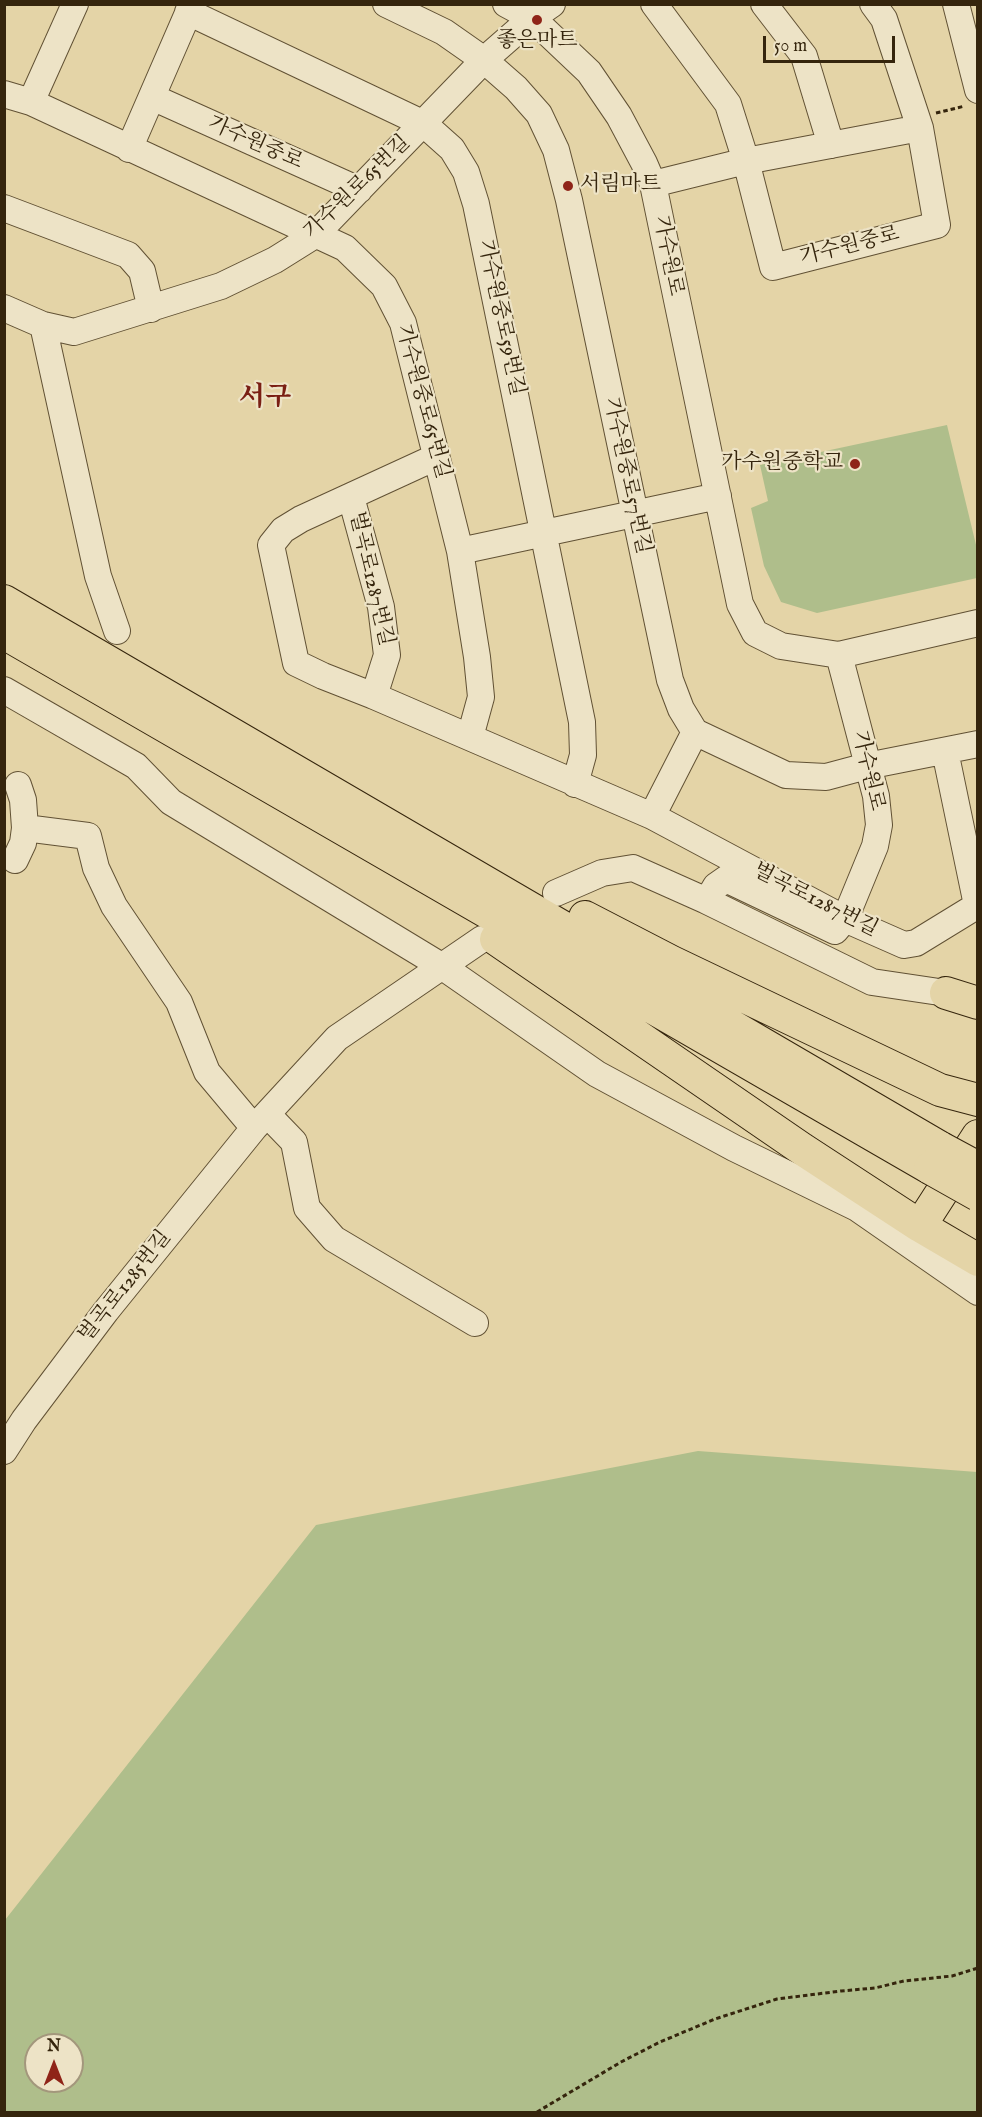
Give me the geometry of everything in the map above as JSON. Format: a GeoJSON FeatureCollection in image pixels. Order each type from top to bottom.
{"type":"FeatureCollection","features":[{"type":"Feature","properties":{"kind":"main road"},"geometry":{"type":"LineString","coordinates":[[4,601],[420,844],[936,1158],[978,1195]]}},
{"type":"Feature","properties":{"kind":"main road"},"geometry":{"type":"LineString","coordinates":[[4,633],[389,855],[936,1158],[978,1168]]}},
{"type":"Feature","properties":{"kind":"main road"},"geometry":{"type":"LineString","coordinates":[[420,844],[511,879],[672,962],[940,1090],[978,1100]]}},
{"type":"Feature","properties":{"kind":"main road"},"geometry":{"type":"LineString","coordinates":[[389,855],[473,924],[811,1155],[920,1226],[978,1260]]}},
{"type":"Feature","properties":{"kind":"main road"},"geometry":{"type":"LineString","coordinates":[[946,993],[978,988]]}},
{"type":"Feature","properties":{"kind":"main road"},"geometry":{"type":"LineString","coordinates":[[946,993],[978,1003]]}},
{"type":"Feature","properties":{"kind":"main road"},"geometry":{"type":"LineString","coordinates":[[920,1226],[978,1136]]}},
{"type":"Feature","properties":{"kind":"street"},"geometry":{"type":"LineString","coordinates":[[32,102],[75,4]]}},
{"type":"Feature","properties":{"kind":"street","name":"가수원중로57번길"},"geometry":{"type":"LineString","coordinates":[[386,4],[444,32],[484,60],[516,87],[539,114],[556,150],[569,200],[670,680],[681,709],[695,732]]}},
{"type":"Feature","properties":{"kind":"street","name":"가수원로"},"geometry":{"type":"LineString","coordinates":[[506,4],[542,11],[589,72],[619,116],[653,184],[740,604],[755,633],[781,646],[839,655],[978,624]]}},
{"type":"Feature","properties":{"kind":"street"},"geometry":{"type":"LineString","coordinates":[[654,4],[728,104],[746,161]]}},
{"type":"Feature","properties":{"kind":"street"},"geometry":{"type":"LineString","coordinates":[[764,4],[804,56],[831,144]]}},
{"type":"Feature","properties":{"kind":"street","name":"가수원중로"},"geometry":{"type":"LineString","coordinates":[[746,161],[773,267],[937,225],[919,122],[884,20],[873,4]]}},
{"type":"Feature","properties":{"kind":"street"},"geometry":{"type":"LineString","coordinates":[[956,4],[973,98]]}},
{"type":"Feature","properties":{"kind":"street"},"geometry":{"type":"LineString","coordinates":[[4,94],[32,102],[129,149],[190,8]]}},
{"type":"Feature","properties":{"kind":"street","name":"가수원중로59번길"},"geometry":{"type":"LineString","coordinates":[[190,8],[424,124],[452,149],[466,172],[476,204],[582,722],[583,755],[575,784]]}},
{"type":"Feature","properties":{"kind":"street","name":"가수원로65번길"},"geometry":{"type":"LineString","coordinates":[[4,308],[43,324],[74,332],[221,286],[275,260],[315,234],[484,60],[542,11]]}},
{"type":"Feature","properties":{"kind":"street","name":"가수원중로"},"geometry":{"type":"LineString","coordinates":[[152,98],[359,190]]}},
{"type":"Feature","properties":{"kind":"street"},"geometry":{"type":"LineString","coordinates":[[653,184],[919,122]]}},
{"type":"Feature","properties":{"kind":"street","name":"가수원중로65번길"},"geometry":{"type":"LineString","coordinates":[[129,149],[345,248],[384,286],[403,323],[460,551],[481,697],[470,737]]}},
{"type":"Feature","properties":{"kind":"street"},"geometry":{"type":"LineString","coordinates":[[4,208],[128,255],[142,271],[151,309]]}},
{"type":"Feature","properties":{"kind":"street"},"geometry":{"type":"LineString","coordinates":[[43,324],[98,576],[117,631]]}},
{"type":"Feature","properties":{"kind":"street","name":"벌곡로1287번길"},"geometry":{"type":"LineString","coordinates":[[436,457],[301,519],[283,530],[271,545],[296,663],[652,816],[845,919],[904,945],[916,943],[977,906],[945,752]]}},
{"type":"Feature","properties":{"kind":"street"},"geometry":{"type":"LineString","coordinates":[[460,551],[718,496]]}},
{"type":"Feature","properties":{"kind":"street","name":"벌곡로1287번길"},"geometry":{"type":"LineString","coordinates":[[351,497],[381,607],[387,655],[374,696]]}},
{"type":"Feature","properties":{"kind":"street","name":"가수원로"},"geometry":{"type":"LineString","coordinates":[[839,655],[876,796],[879,825],[875,846],[845,919]]}},
{"type":"Feature","properties":{"kind":"street"},"geometry":{"type":"LineString","coordinates":[[4,690],[136,766],[171,802],[443,967],[597,1074],[734,1148],[856,1208],[978,1292]]}},
{"type":"Feature","properties":{"kind":"street"},"geometry":{"type":"LineString","coordinates":[[652,816],[695,732],[786,776],[826,777],[867,766],[978,744]]}},
{"type":"Feature","properties":{"kind":"street"},"geometry":{"type":"LineString","coordinates":[[15,860],[23,843],[25,828],[23,800],[18,785]]}},
{"type":"Feature","properties":{"kind":"street"},"geometry":{"type":"LineString","coordinates":[[25,828],[88,836],[96,868],[114,906],[179,1002],[207,1072],[261,1121],[294,1143],[307,1208],[334,1239],[475,1323]]}},
{"type":"Feature","properties":{"kind":"street"},"geometry":{"type":"LineString","coordinates":[[556,893],[602,873],[633,868],[707,900],[872,982],[946,993]]}},
{"type":"Feature","properties":{"kind":"street"},"geometry":{"type":"LineString","coordinates":[[707,900],[716,886],[726,879],[835,931],[845,919]]}},
{"type":"Feature","properties":{"kind":"street","name":"벌곡로1285번길"},"geometry":{"type":"LineString","coordinates":[[4,1451],[24,1420],[106,1311],[261,1121],[337,1038],[482,939]]}},
{"type":"Feature","properties":{"kind":"path"},"geometry":{"type":"LineString","coordinates":[[919,122],[973,98]]}},
{"type":"Feature","properties":{"kind":"path"},"geometry":{"type":"LineString","coordinates":[[537,2112],[640,2052],[715,2019],[777,1999],[842,1990],[874,1989],[904,1982],[952,1976],[978,1968]]}},
{"type":"Feature","properties":{"kind":"green space"},"geometry":{"type":"Polygon","coordinates":[[[947,425],[977,549],[977,578],[817,613],[781,602],[764,566],[751,508],[768,501],[760,465],[947,425]]]}},
{"type":"Feature","properties":{"kind":"green space"},"geometry":{"type":"Polygon","coordinates":[[[698,1451],[977,1472],[977,2112],[5,2112],[5,1920],[316,1525],[698,1451]]]}},
{"type":"Feature","properties":{"kind":"place","name":"좋은마트"},"geometry":{"type":"Point","coordinates":[537,20]}},
{"type":"Feature","properties":{"kind":"place","name":"서림마트"},"geometry":{"type":"Point","coordinates":[568,186]}},
{"type":"Feature","properties":{"kind":"place","name":"가수원중학교"},"geometry":{"type":"Point","coordinates":[855,464]}},
{"type":"Feature","properties":{"kind":"district","name":"서구"},"geometry":{"type":"Point","coordinates":[265,399]}}]}
